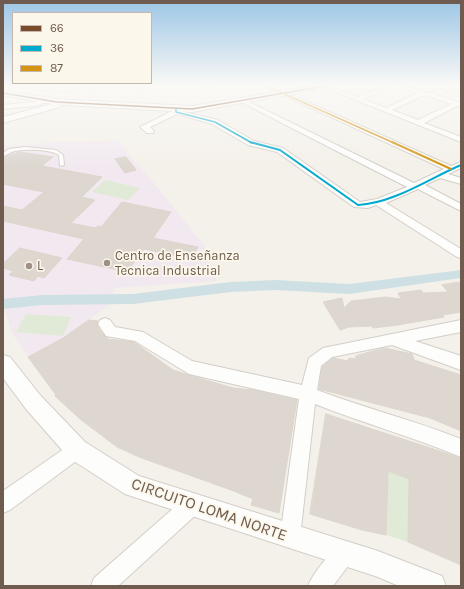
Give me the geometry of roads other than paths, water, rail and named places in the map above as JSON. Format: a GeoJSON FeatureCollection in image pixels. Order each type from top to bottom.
{"type":"FeatureCollection","features":[{"type":"Feature","properties":{"kind":"street"},"geometry":{"type":"LineString","coordinates":[[3,120],[30,112]]}},
{"type":"Feature","properties":{"kind":"street"},"geometry":{"type":"LineString","coordinates":[[150,131],[144,126],[173,112]]}},
{"type":"Feature","properties":{"kind":"street"},"geometry":{"type":"LineString","coordinates":[[181,112],[215,122],[255,145],[280,150],[358,205],[363,206],[378,202],[461,165]]}},
{"type":"Feature","properties":{"kind":"street"},"geometry":{"type":"LineString","coordinates":[[266,112],[461,208]]}},
{"type":"Feature","properties":{"kind":"street"},"geometry":{"type":"LineString","coordinates":[[324,112],[451,169]]}},
{"type":"Feature","properties":{"kind":"street"},"geometry":{"type":"LineString","coordinates":[[393,112],[461,140]]}},
{"type":"Feature","properties":{"kind":"street"},"geometry":{"type":"LineString","coordinates":[[418,122],[441,112]]}},
{"type":"Feature","properties":{"kind":"street"},"geometry":{"type":"LineString","coordinates":[[449,135],[461,129]]}},
{"type":"Feature","properties":{"kind":"street"},"geometry":{"type":"LineString","coordinates":[[440,175],[461,181]]}},
{"type":"Feature","properties":{"kind":"street"},"geometry":{"type":"LineString","coordinates":[[378,202],[461,254]]}},
{"type":"Feature","properties":{"kind":"street"},"geometry":{"type":"LineString","coordinates":[[105,324],[111,332],[138,336],[189,367],[308,394],[357,413],[436,438],[461,448]]}},
{"type":"Feature","properties":{"kind":"street"},"geometry":{"type":"LineString","coordinates":[[290,537],[308,394],[314,363],[328,352],[461,326]]}},
{"type":"Feature","properties":{"kind":"street"},"geometry":{"type":"LineString","coordinates":[[394,340],[461,363]]}},
{"type":"Feature","properties":{"kind":"street","name":"CIRCUITO LOMA NORTE"},"geometry":{"type":"LineString","coordinates":[[6,374],[77,450],[132,486],[378,564],[432,586]]}},
{"type":"Feature","properties":{"kind":"street"},"geometry":{"type":"LineString","coordinates":[[3,503],[77,450]]}},
{"type":"Feature","properties":{"kind":"street"},"geometry":{"type":"LineString","coordinates":[[102,586],[192,505]]}},
{"type":"Feature","properties":{"kind":"street"},"geometry":{"type":"LineString","coordinates":[[319,586],[345,554]]}},
{"type":"Feature","properties":{"kind":"lane"},"geometry":{"type":"LineString","coordinates":[[4,153],[16,148],[56,151],[61,155],[62,165]]}},
{"type":"Feature","properties":{"kind":"waterway"},"geometry":{"type":"LineString","coordinates":[[3,304],[42,300],[133,299],[231,287],[275,285],[349,289],[461,274]]}},
{"type":"Feature","properties":{"kind":"place","name":"Centro de Enseñanza Tecnica Industrial"},"geometry":{"type":"Point","coordinates":[107,263]}},
{"type":"Feature","properties":{"kind":"place","name":"L"},"geometry":{"type":"Point","coordinates":[29,266]}}]}
